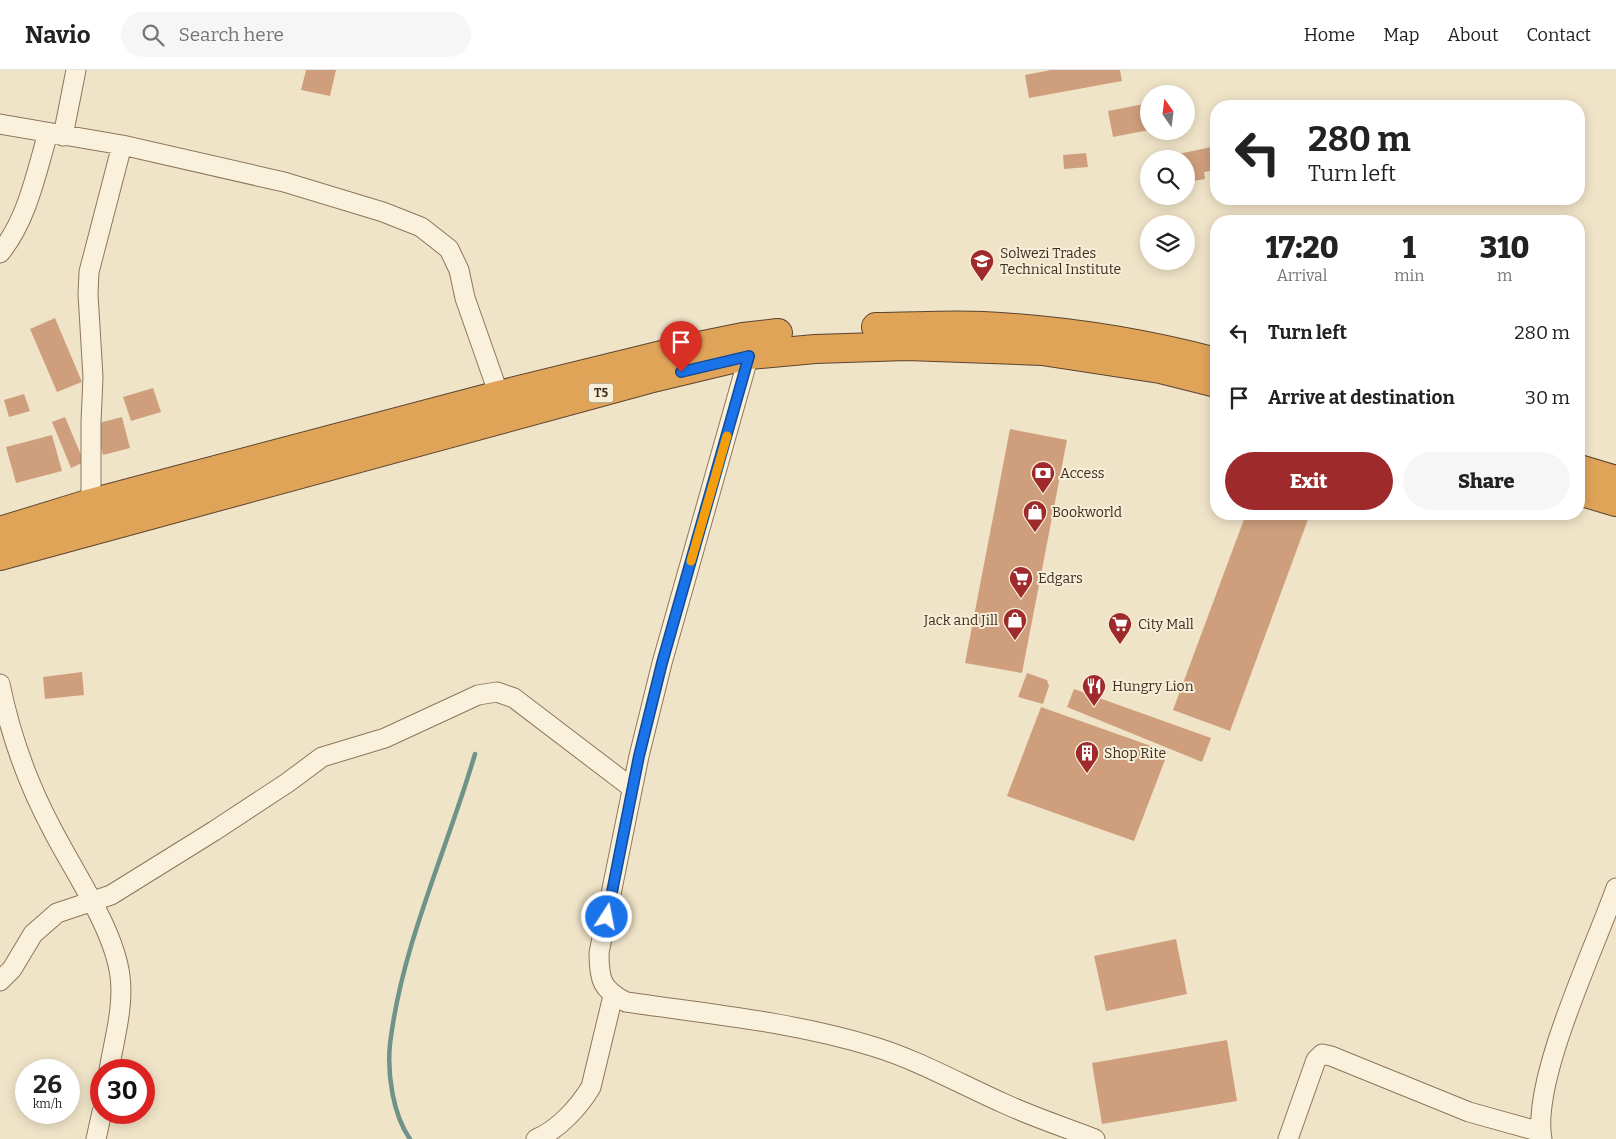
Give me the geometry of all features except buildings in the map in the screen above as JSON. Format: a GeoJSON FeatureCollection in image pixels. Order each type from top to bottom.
{"type":"FeatureCollection","features":[{"type":"Feature","properties":{"kind":"highway","name":"T5"},"geometry":{"type":"LineString","coordinates":[[0,530],[92,503],[499,395],[694,347],[743,337],[844,329],[982,326],[1049,331],[1164,348],[1210,360]]}},
{"type":"Feature","properties":{"kind":"highway","name":"T5"},"geometry":{"type":"LineString","coordinates":[[0,556],[649,379],[749,356],[815,349],[891,346],[1042,351],[1160,369],[1210,382]]}},
{"type":"Feature","properties":{"kind":"highway"},"geometry":{"type":"LineString","coordinates":[[1585,471],[1616,480]]}},
{"type":"Feature","properties":{"kind":"highway"},"geometry":{"type":"LineString","coordinates":[[1585,493],[1616,502]]}},
{"type":"Feature","properties":{"kind":"street"},"geometry":{"type":"LineString","coordinates":[[0,253],[8,243],[20,218],[56,134],[76,70]]}},
{"type":"Feature","properties":{"kind":"street"},"geometry":{"type":"LineString","coordinates":[[0,124],[122,145],[284,182],[383,212],[421,227],[449,249],[459,270],[465,298],[499,395]]}},
{"type":"Feature","properties":{"kind":"street"},"geometry":{"type":"LineString","coordinates":[[92,503],[91,422],[93,378],[88,294],[89,272],[122,145]]}},
{"type":"Feature","properties":{"kind":"street"},"geometry":{"type":"LineString","coordinates":[[749,356],[662,663],[632,788],[600,953],[599,968],[602,984],[613,996],[626,1002],[772,1023],[844,1038],[919,1063],[1004,1104],[1095,1139]]}},
{"type":"Feature","properties":{"kind":"street"},"geometry":{"type":"LineString","coordinates":[[0,684],[22,762],[50,827],[110,940],[120,977],[121,999],[112,1059]]}},
{"type":"Feature","properties":{"kind":"street"},"geometry":{"type":"LineString","coordinates":[[0,981],[12,968],[33,934],[44,922],[57,913],[92,903],[111,895],[214,831],[287,783],[322,757],[385,738],[465,700],[488,692],[505,694],[514,698],[632,788]]}},
{"type":"Feature","properties":{"kind":"street"},"geometry":{"type":"LineString","coordinates":[[1288,1139],[1316,1060],[1322,1054],[1468,1112],[1542,1135],[1543,1106],[1559,1038],[1616,890]]}},
{"type":"Feature","properties":{"kind":"street"},"geometry":{"type":"LineString","coordinates":[[536,1139],[556,1127],[591,1087],[613,996]]}},
{"type":"Feature","properties":{"kind":"street"},"geometry":{"type":"LineString","coordinates":[[96,1139],[99,1124]]}},
{"type":"Feature","properties":{"kind":"waterway"},"geometry":{"type":"LineString","coordinates":[[410,1139],[395,1106],[389,1068],[390,1044],[396,1007],[404,970],[415,934],[475,754]]}},
{"type":"Feature","properties":{"kind":"slow traffic"},"geometry":{"type":"LineString","coordinates":[[691,561],[727,436]]}},
{"type":"Feature","properties":{"kind":"place","name":"Solwezi Trades Technical Institute"},"geometry":{"type":"Point","coordinates":[982,282]}},
{"type":"Feature","properties":{"kind":"place","name":"Access"},"geometry":{"type":"Point","coordinates":[1043,494]}},
{"type":"Feature","properties":{"kind":"place","name":"Bookworld"},"geometry":{"type":"Point","coordinates":[1035,533]}},
{"type":"Feature","properties":{"kind":"place","name":"Edgars"},"geometry":{"type":"Point","coordinates":[1021,599]}},
{"type":"Feature","properties":{"kind":"place","name":"Jack and Jill"},"geometry":{"type":"Point","coordinates":[1015,641]}},
{"type":"Feature","properties":{"kind":"place","name":"City Mall"},"geometry":{"type":"Point","coordinates":[1120,645]}},
{"type":"Feature","properties":{"kind":"place","name":"Hungry Lion"},"geometry":{"type":"Point","coordinates":[1094,707]}},
{"type":"Feature","properties":{"kind":"place","name":"Shop Rite"},"geometry":{"type":"Point","coordinates":[1087,774]}},
{"type":"Feature","properties":{"kind":"route"},"geometry":{"type":"LineString","coordinates":[[607,917],[639,756],[662,663],[749,356],[681,372]]}}]}
